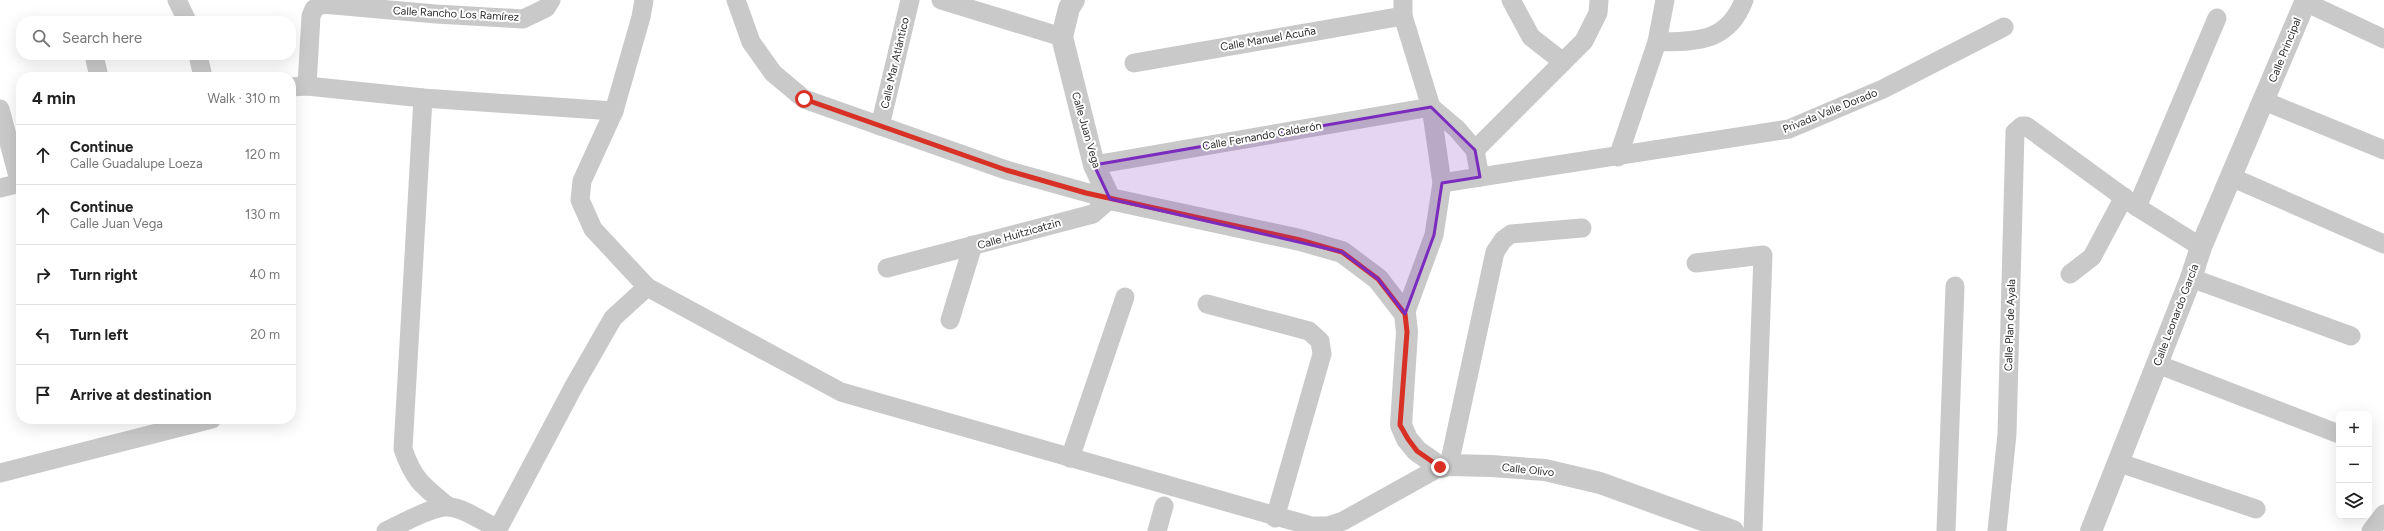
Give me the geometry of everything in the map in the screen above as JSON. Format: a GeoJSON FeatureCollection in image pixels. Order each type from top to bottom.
{"type":"FeatureCollection","features":[{"type":"Feature","properties":{"kind":"street"},"geometry":{"type":"LineString","coordinates":[[177,0],[185,16]]}},
{"type":"Feature","properties":{"kind":"street","name":"Calle Rancho Los Ramírez"},"geometry":{"type":"LineString","coordinates":[[299,86],[311,16],[314,9],[322,4],[437,7],[523,19],[546,8],[551,0]]}},
{"type":"Feature","properties":{"kind":"street"},"geometry":{"type":"LineString","coordinates":[[644,0],[641,17],[614,110],[582,181],[580,200],[593,229],[647,287],[841,392],[1275,518],[1311,526],[1328,526],[1343,521],[1445,466],[1495,252],[1503,240],[1511,234],[1582,228]]}},
{"type":"Feature","properties":{"kind":"street"},"geometry":{"type":"LineString","coordinates":[[736,0],[751,42],[773,73],[804,99],[1006,170],[1110,199],[1300,240],[1342,252],[1378,279],[1405,314]]}},
{"type":"Feature","properties":{"kind":"street","name":"Calle Mar Atlántico"},"geometry":{"type":"LineString","coordinates":[[880,126],[910,0]]}},
{"type":"Feature","properties":{"kind":"street"},"geometry":{"type":"LineString","coordinates":[[942,0],[1062,37]]}},
{"type":"Feature","properties":{"kind":"street","name":"Calle Juan Vega"},"geometry":{"type":"LineString","coordinates":[[1074,0],[1069,8],[1062,37],[1094,165],[1110,199]]}},
{"type":"Feature","properties":{"kind":"street"},"geometry":{"type":"LineString","coordinates":[[1511,0],[1532,37],[1563,62]]}},
{"type":"Feature","properties":{"kind":"street"},"geometry":{"type":"LineString","coordinates":[[1475,150],[1584,41],[1598,13],[1599,0]]}},
{"type":"Feature","properties":{"kind":"street"},"geometry":{"type":"LineString","coordinates":[[1618,157],[1657,42],[1665,0]]}},
{"type":"Feature","properties":{"kind":"street"},"geometry":{"type":"LineString","coordinates":[[1657,42],[1700,40],[1724,31],[1740,10],[1744,0]]}},
{"type":"Feature","properties":{"kind":"street"},"geometry":{"type":"LineString","coordinates":[[2306,1],[2384,39]]}},
{"type":"Feature","properties":{"kind":"street","name":"Calle Principal"},"geometry":{"type":"LineString","coordinates":[[2264,100],[2306,1]]}},
{"type":"Feature","properties":{"kind":"street"},"geometry":{"type":"LineString","coordinates":[[1403,8],[1430,107],[1442,183],[1434,235],[1405,314],[1407,332],[1400,425],[1417,451],[1445,466]]}},
{"type":"Feature","properties":{"kind":"street","name":"Calle Manuel Acuña"},"geometry":{"type":"LineString","coordinates":[[1134,63],[1403,8]]}},
{"type":"Feature","properties":{"kind":"street"},"geometry":{"type":"LineString","coordinates":[[2070,274],[2092,257],[2130,202],[2217,18]]}},
{"type":"Feature","properties":{"kind":"street","name":"Privada Valle Dorado"},"geometry":{"type":"LineString","coordinates":[[1442,183],[1618,157],[1789,129],[1883,89],[2004,27]]}},
{"type":"Feature","properties":{"kind":"street"},"geometry":{"type":"LineString","coordinates":[[95,60],[98,72]]}},
{"type":"Feature","properties":{"kind":"street"},"geometry":{"type":"LineString","coordinates":[[199,60],[202,72]]}},
{"type":"Feature","properties":{"kind":"street"},"geometry":{"type":"LineString","coordinates":[[299,86],[423,98],[614,110]]}},
{"type":"Feature","properties":{"kind":"street"},"geometry":{"type":"LineString","coordinates":[[423,98],[403,449],[410,469],[421,484],[449,507]]}},
{"type":"Feature","properties":{"kind":"street"},"geometry":{"type":"LineString","coordinates":[[2264,100],[2384,150]]}},
{"type":"Feature","properties":{"kind":"street","name":"Calle Leonardo García"},"geometry":{"type":"LineString","coordinates":[[2091,531],[2191,278],[2201,247],[2264,100]]}},
{"type":"Feature","properties":{"kind":"street"},"geometry":{"type":"LineString","coordinates":[[1430,107],[1457,129],[1475,150],[1480,177]]}},
{"type":"Feature","properties":{"kind":"street","name":"Calle Fernando Calderón"},"geometry":{"type":"LineString","coordinates":[[1094,165],[1430,107]]}},
{"type":"Feature","properties":{"kind":"street"},"geometry":{"type":"LineString","coordinates":[[0,109],[16,168]]}},
{"type":"Feature","properties":{"kind":"street","name":"Calle Plan de Ayala"},"geometry":{"type":"LineString","coordinates":[[1997,531],[2007,434],[2015,132],[2022,126],[2026,126],[2130,202]]}},
{"type":"Feature","properties":{"kind":"street"},"geometry":{"type":"LineString","coordinates":[[2230,177],[2384,244]]}},
{"type":"Feature","properties":{"kind":"street"},"geometry":{"type":"LineString","coordinates":[[0,188],[16,184]]}},
{"type":"Feature","properties":{"kind":"street","name":"Calle Huitzicatzin"},"geometry":{"type":"LineString","coordinates":[[950,320],[973,245],[1093,214],[1110,199]]}},
{"type":"Feature","properties":{"kind":"street"},"geometry":{"type":"LineString","coordinates":[[2130,202],[2201,247]]}},
{"type":"Feature","properties":{"kind":"street"},"geometry":{"type":"LineString","coordinates":[[887,268],[973,245]]}},
{"type":"Feature","properties":{"kind":"street"},"geometry":{"type":"LineString","coordinates":[[1696,263],[1763,255],[1753,531]]}},
{"type":"Feature","properties":{"kind":"street"},"geometry":{"type":"LineString","coordinates":[[2191,278],[2351,336]]}},
{"type":"Feature","properties":{"kind":"street"},"geometry":{"type":"LineString","coordinates":[[1946,531],[1955,286]]}},
{"type":"Feature","properties":{"kind":"street"},"geometry":{"type":"LineString","coordinates":[[386,531],[438,507],[449,507],[462,510],[498,529],[574,386],[613,318],[647,287]]}},
{"type":"Feature","properties":{"kind":"street"},"geometry":{"type":"LineString","coordinates":[[1070,458],[1125,297]]}},
{"type":"Feature","properties":{"kind":"street"},"geometry":{"type":"LineString","coordinates":[[1207,304],[1310,331],[1320,341],[1322,354],[1275,518]]}},
{"type":"Feature","properties":{"kind":"street"},"geometry":{"type":"LineString","coordinates":[[2157,364],[2336,433]]}},
{"type":"Feature","properties":{"kind":"street"},"geometry":{"type":"LineString","coordinates":[[0,473],[192,424]]}},
{"type":"Feature","properties":{"kind":"street"},"geometry":{"type":"LineString","coordinates":[[2117,462],[2256,509]]}},
{"type":"Feature","properties":{"kind":"street","name":"Calle Olivo"},"geometry":{"type":"LineString","coordinates":[[1445,466],[1544,470],[1600,483],[1732,531]]}},
{"type":"Feature","properties":{"kind":"street"},"geometry":{"type":"LineString","coordinates":[[1156,531],[1164,506]]}},
{"type":"Feature","properties":{"kind":"street"},"geometry":{"type":"LineString","coordinates":[[2371,531],[2384,514]]}},
{"type":"Feature","properties":{"kind":"highlighted area"},"geometry":{"type":"Polygon","coordinates":[[[1431,107],[1475,150],[1480,177],[1442,183],[1434,235],[1405,314],[1378,279],[1342,252],[1110,199],[1094,165],[1431,107]]]}},
{"type":"Feature","properties":{"kind":"route"},"geometry":{"type":"LineString","coordinates":[[804,99],[1006,170],[1086,193],[1300,240],[1342,252],[1378,279],[1405,314],[1407,332],[1400,425],[1417,451],[1440,467]]}}]}
